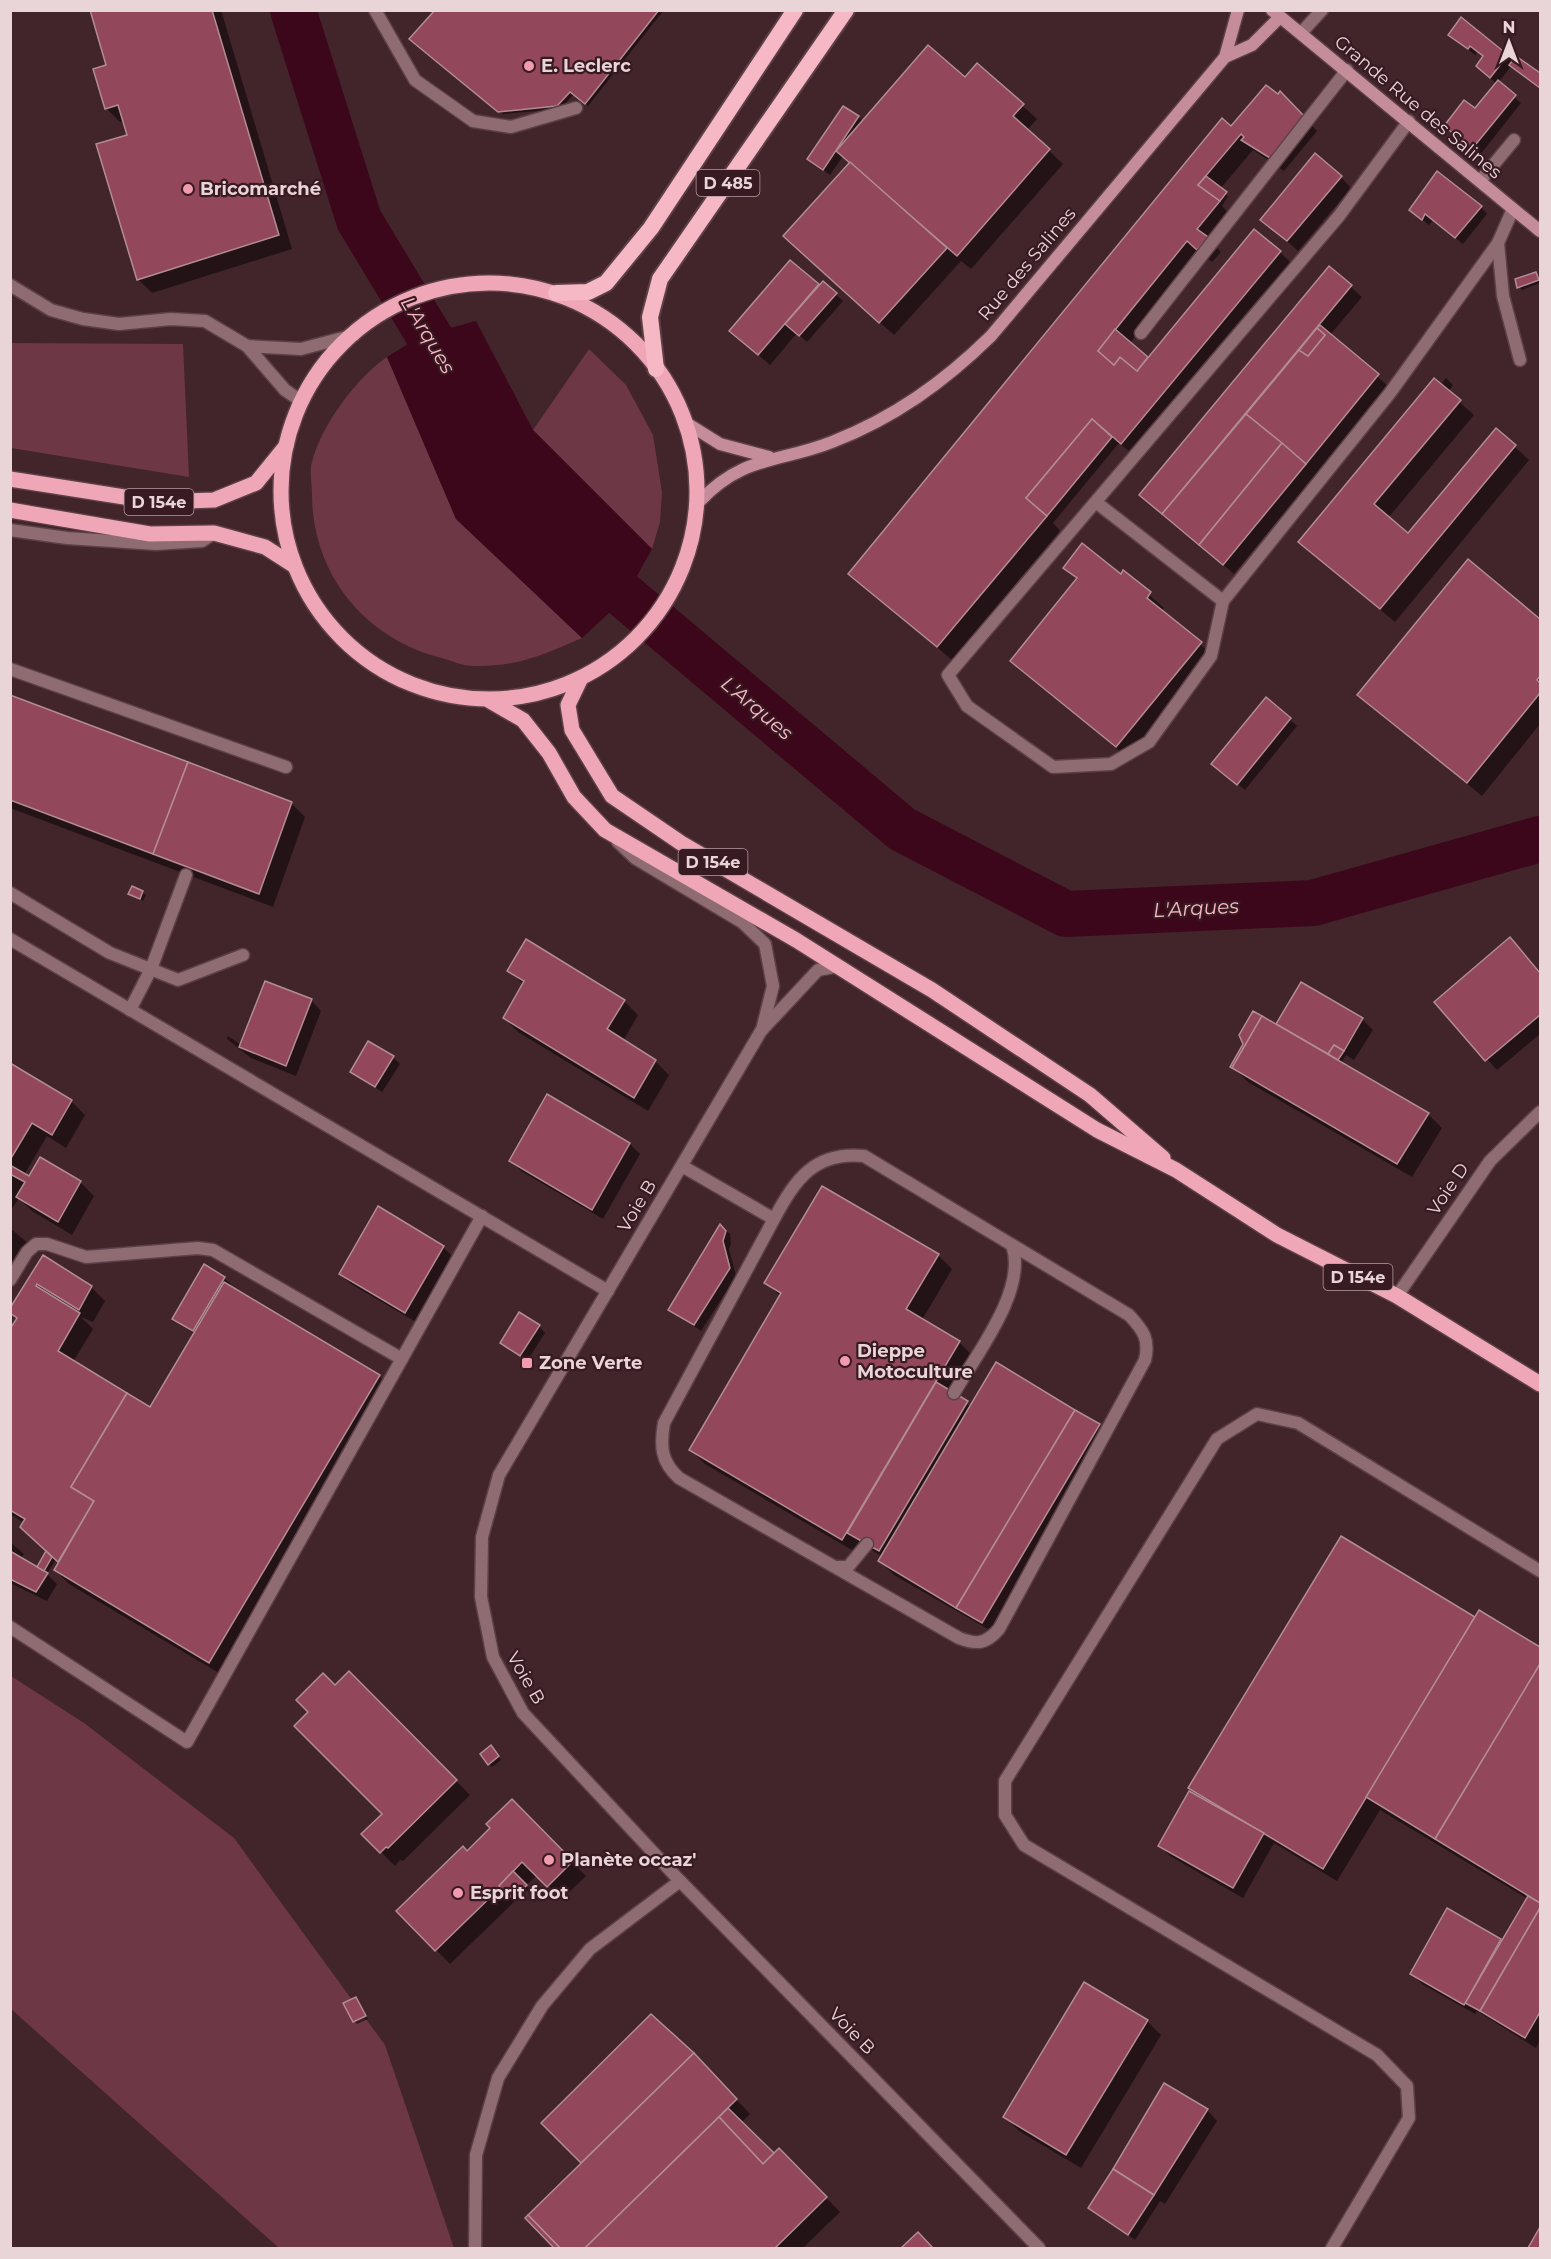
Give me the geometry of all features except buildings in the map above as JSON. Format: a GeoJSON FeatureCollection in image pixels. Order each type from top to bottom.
{"type":"FeatureCollection","features":[{"type":"Feature","properties":{"kind":"highway","name":"D 485"},"geometry":{"type":"LineString","coordinates":[[556,293],[588,292],[606,283],[651,228],[795,10]]}},
{"type":"Feature","properties":{"kind":"highway","name":"D 485"},"geometry":{"type":"LineString","coordinates":[[656,369],[650,317],[660,279],[846,10]]}},
{"type":"Feature","properties":{"kind":"main road","name":"Rue des Salines"},"geometry":{"type":"LineString","coordinates":[[700,501],[717,483],[739,469],[770,458],[802,452],[860,431],[927,393],[957,369],[991,336],[1225,57],[1238,10]]}},
{"type":"Feature","properties":{"kind":"main road"},"geometry":{"type":"LineString","coordinates":[[1225,57],[1252,45],[1276,14]]}},
{"type":"Feature","properties":{"kind":"main road","name":"Grande Rue des Salines"},"geometry":{"type":"LineString","coordinates":[[1276,14],[1347,70],[1540,231]]}},
{"type":"Feature","properties":{"kind":"main road"},"geometry":{"type":"LineString","coordinates":[[511,283],[556,293],[595,311],[629,336],[656,369],[688,424],[697,452],[700,501],[689,550],[676,584],[658,614],[634,640],[581,678],[538,693],[490,701],[420,692],[383,671],[329,626],[293,565],[282,518],[281,470],[301,401],[324,365],[354,335],[379,313],[415,293],[440,286],[511,283]]}},
{"type":"Feature","properties":{"kind":"main road","name":"Rue des Salines"},"geometry":{"type":"LineString","coordinates":[[688,424],[720,444],[770,458]]}},
{"type":"Feature","properties":{"kind":"main road","name":"D 154e"},"geometry":{"type":"LineString","coordinates":[[10,479],[156,502],[214,500],[256,483],[288,444]]}},
{"type":"Feature","properties":{"kind":"main road","name":"D 154e"},"geometry":{"type":"LineString","coordinates":[[10,510],[150,534],[214,533],[265,546],[293,565]]}},
{"type":"Feature","properties":{"kind":"main road","name":"D 154e"},"geometry":{"type":"LineString","coordinates":[[581,678],[568,705],[572,730],[612,796],[681,843],[932,990],[1090,1095],[1176,1170]]}},
{"type":"Feature","properties":{"kind":"main road","name":"D 154e"},"geometry":{"type":"LineString","coordinates":[[490,701],[523,720],[549,753],[574,797],[605,830],[838,966],[1097,1130],[1176,1170],[1277,1235],[1397,1296],[1540,1384]]}},
{"type":"Feature","properties":{"kind":"street"},"geometry":{"type":"LineString","coordinates":[[375,10],[415,80],[473,121],[511,127],[576,108]]}},
{"type":"Feature","properties":{"kind":"street"},"geometry":{"type":"LineString","coordinates":[[1301,33],[1322,10]]}},
{"type":"Feature","properties":{"kind":"street"},"geometry":{"type":"LineString","coordinates":[[1141,333],[1347,70]]}},
{"type":"Feature","properties":{"kind":"street"},"geometry":{"type":"LineString","coordinates":[[1408,121],[1340,216],[948,675],[967,706],[1053,767],[1111,764],[1149,742],[1211,656],[1223,601],[1390,393],[1498,243],[1513,209]]}},
{"type":"Feature","properties":{"kind":"street"},"geometry":{"type":"LineString","coordinates":[[1480,181],[1514,140]]}},
{"type":"Feature","properties":{"kind":"street"},"geometry":{"type":"LineString","coordinates":[[1498,243],[1503,296],[1520,360]]}},
{"type":"Feature","properties":{"kind":"street"},"geometry":{"type":"LineString","coordinates":[[10,285],[51,310],[84,319],[119,324],[171,319],[205,321],[248,346],[285,390],[301,401]]}},
{"type":"Feature","properties":{"kind":"street"},"geometry":{"type":"LineString","coordinates":[[248,346],[301,349],[354,335]]}},
{"type":"Feature","properties":{"kind":"street"},"geometry":{"type":"LineString","coordinates":[[1097,503],[1223,601]]}},
{"type":"Feature","properties":{"kind":"street"},"geometry":{"type":"LineString","coordinates":[[10,530],[67,538],[156,543],[202,541],[214,533]]}},
{"type":"Feature","properties":{"kind":"street"},"geometry":{"type":"LineString","coordinates":[[10,669],[286,767]]}},
{"type":"Feature","properties":{"kind":"street","name":"Voie B"},"geometry":{"type":"LineString","coordinates":[[605,830],[635,858],[742,922],[765,944],[773,987],[761,1031]]}},
{"type":"Feature","properties":{"kind":"street"},"geometry":{"type":"LineString","coordinates":[[130,1010],[151,969],[186,875]]}},
{"type":"Feature","properties":{"kind":"street"},"geometry":{"type":"LineString","coordinates":[[10,892],[110,952],[178,980],[243,955]]}},
{"type":"Feature","properties":{"kind":"street"},"geometry":{"type":"LineString","coordinates":[[10,939],[608,1291]]}},
{"type":"Feature","properties":{"kind":"street","name":"Voie B"},"geometry":{"type":"LineString","coordinates":[[838,966],[818,970],[761,1031],[500,1475],[482,1537],[481,1597],[493,1657],[523,1713],[680,1881],[1039,2248]]}},
{"type":"Feature","properties":{"kind":"street","name":"Voie D"},"geometry":{"type":"LineString","coordinates":[[1397,1296],[1490,1161],[1540,1112]]}},
{"type":"Feature","properties":{"kind":"street"},"geometry":{"type":"LineString","coordinates":[[846,1154],[864,1156],[1012,1245],[1129,1315],[1145,1334],[1149,1346],[1145,1360],[999,1629],[991,1638],[981,1643],[959,1638],[679,1478],[668,1468],[663,1458],[664,1423],[792,1185],[814,1166],[846,1154]]}},
{"type":"Feature","properties":{"kind":"street"},"geometry":{"type":"LineString","coordinates":[[681,1166],[774,1219]]}},
{"type":"Feature","properties":{"kind":"street"},"geometry":{"type":"LineString","coordinates":[[10,1627],[187,1742],[482,1216]]}},
{"type":"Feature","properties":{"kind":"street"},"geometry":{"type":"LineString","coordinates":[[10,1280],[27,1252],[36,1244],[47,1244],[86,1257],[198,1248],[213,1250],[402,1359]]}},
{"type":"Feature","properties":{"kind":"street"},"geometry":{"type":"LineString","coordinates":[[954,1393],[1010,1296],[1016,1254],[1012,1245]]}},
{"type":"Feature","properties":{"kind":"street"},"geometry":{"type":"LineString","coordinates":[[1332,2248],[1408,2118],[1407,2086],[1377,2055],[1024,1845],[1005,1815],[1005,1781],[1216,1439],[1257,1414],[1298,1423],[1540,1571]]}},
{"type":"Feature","properties":{"kind":"street"},"geometry":{"type":"LineString","coordinates":[[836,1567],[848,1567],[867,1544]]}},
{"type":"Feature","properties":{"kind":"street"},"geometry":{"type":"LineString","coordinates":[[475,2248],[476,2155],[498,2078],[542,2007],[590,1949],[680,1881]]}},
{"type":"Feature","properties":{"kind":"shaded area"},"geometry":{"type":"Polygon","coordinates":[[[11,343],[183,344],[189,477],[11,448],[11,343]]]}},
{"type":"Feature","properties":{"kind":"shaded area"},"geometry":{"type":"Polygon","coordinates":[[[589,349],[626,385],[653,435],[662,492],[660,522],[652,549],[533,430],[589,349]]]}},
{"type":"Feature","properties":{"kind":"shaded area"},"geometry":{"type":"Polygon","coordinates":[[[387,357],[456,519],[582,638],[542,655],[517,662],[489,666],[465,665],[414,649],[389,636],[367,619],[348,599],[321,551],[314,523],[311,466],[323,433],[341,404],[363,377],[387,357]]]}},
{"type":"Feature","properties":{"kind":"shaded area"},"geometry":{"type":"Polygon","coordinates":[[[11,1676],[84,1723],[234,1838],[385,2045],[454,2248],[279,2248],[11,2009],[11,1676]]]}},
{"type":"Feature","properties":{"kind":"water"},"geometry":{"type":"Polygon","coordinates":[[[476,321],[533,430],[652,549],[624,599],[582,638],[456,519],[387,357],[421,336],[476,321]]]}},
{"type":"Feature","properties":{"kind":"waterway","name":"L'Arques"},"geometry":{"type":"LineString","coordinates":[[293,10],[359,220],[460,387]]}},
{"type":"Feature","properties":{"kind":"waterway","name":"L'Arques"},"geometry":{"type":"LineString","coordinates":[[576,555],[902,829],[1066,914],[1313,903],[1540,839]]}},
{"type":"Feature","properties":{"kind":"place","name":"E. Leclerc"},"geometry":{"type":"Point","coordinates":[529,66]}},
{"type":"Feature","properties":{"kind":"place","name":"Bricomarché"},"geometry":{"type":"Point","coordinates":[188,189]}},
{"type":"Feature","properties":{"kind":"place","name":"Dieppe Motoculture"},"geometry":{"type":"Point","coordinates":[845,1361]}},
{"type":"Feature","properties":{"kind":"place","name":"Zone Verte"},"geometry":{"type":"Point","coordinates":[527,1363]}},
{"type":"Feature","properties":{"kind":"place","name":"Planète occaz'"},"geometry":{"type":"Point","coordinates":[549,1860]}},
{"type":"Feature","properties":{"kind":"place","name":"Esprit foot"},"geometry":{"type":"Point","coordinates":[458,1893]}}]}
